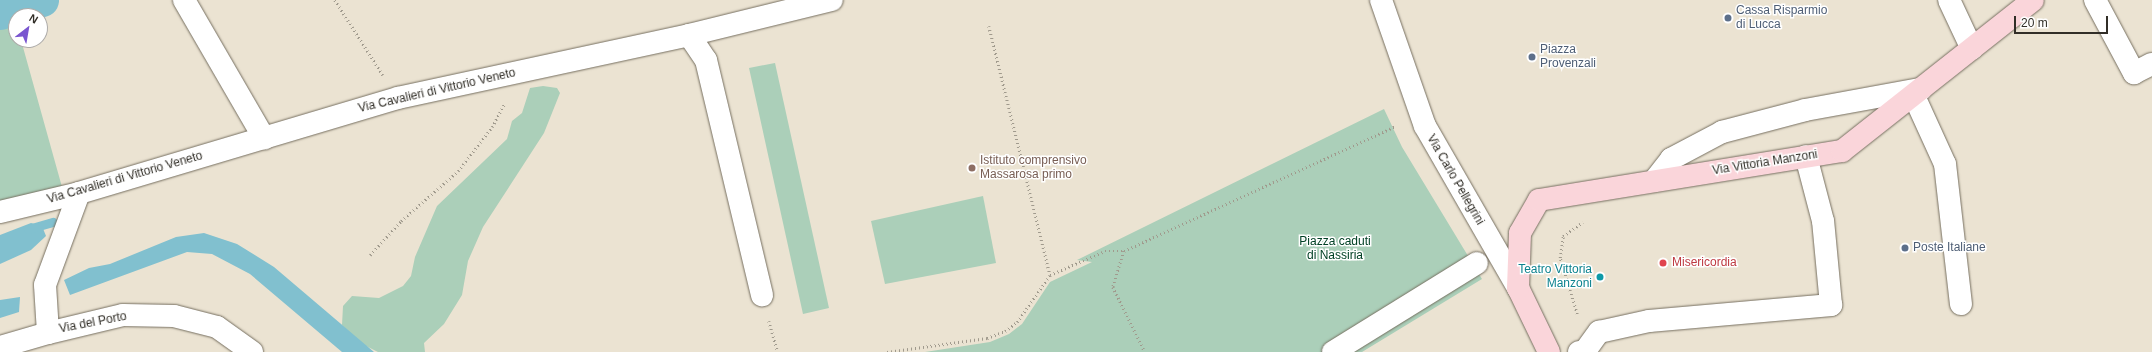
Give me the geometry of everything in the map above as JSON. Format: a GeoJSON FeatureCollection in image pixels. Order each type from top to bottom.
{"type":"FeatureCollection","features":[{"type":"Feature","properties":{"kind":"main road","name":"Via Vittoria Manzoni"},"geometry":{"type":"LineString","coordinates":[[1518,288],[1520,233],[1539,200],[1842,151],[2033,0]]}},
{"type":"Feature","properties":{"kind":"main road","name":"Via Carlo Pellegrini"},"geometry":{"type":"LineString","coordinates":[[1518,288],[1549,352]]}},
{"type":"Feature","properties":{"kind":"street"},"geometry":{"type":"LineString","coordinates":[[184,0],[264,138]]}},
{"type":"Feature","properties":{"kind":"street","name":"Via Cavalieri di Vittorio Veneto"},"geometry":{"type":"LineString","coordinates":[[0,212],[79,193],[398,98],[689,35],[764,8],[832,0]]}},
{"type":"Feature","properties":{"kind":"street","name":"Via Carlo Pellegrini"},"geometry":{"type":"LineString","coordinates":[[1381,0],[1425,126],[1518,288]]}},
{"type":"Feature","properties":{"kind":"street"},"geometry":{"type":"LineString","coordinates":[[1949,0],[1972,49]]}},
{"type":"Feature","properties":{"kind":"street"},"geometry":{"type":"LineString","coordinates":[[2095,0],[2134,73],[2152,64]]}},
{"type":"Feature","properties":{"kind":"street"},"geometry":{"type":"LineString","coordinates":[[689,35],[706,60],[762,295]]}},
{"type":"Feature","properties":{"kind":"street"},"geometry":{"type":"LineString","coordinates":[[1654,181],[1670,159],[1722,132],[1805,110],[1918,92],[1945,164],[1961,304]]}},
{"type":"Feature","properties":{"kind":"street"},"geometry":{"type":"LineString","coordinates":[[1579,352],[1585,351],[1599,332],[1649,321],[1831,305],[1823,221],[1806,156]]}},
{"type":"Feature","properties":{"kind":"street","name":"Via del Porto"},"geometry":{"type":"LineString","coordinates":[[79,193],[45,285],[48,332],[123,315],[174,316],[218,327],[252,352]]}},
{"type":"Feature","properties":{"kind":"street"},"geometry":{"type":"LineString","coordinates":[[1333,352],[1477,263]]}},
{"type":"Feature","properties":{"kind":"street"},"geometry":{"type":"LineString","coordinates":[[0,347],[48,332]]}},
{"type":"Feature","properties":{"kind":"path"},"geometry":{"type":"LineString","coordinates":[[335,0],[398,98]]}},
{"type":"Feature","properties":{"kind":"path"},"geometry":{"type":"LineString","coordinates":[[989,26],[1050,275]]}},
{"type":"Feature","properties":{"kind":"path"},"geometry":{"type":"LineString","coordinates":[[370,255],[401,221],[458,171],[492,127],[512,89],[508,74]]}},
{"type":"Feature","properties":{"kind":"path"},"geometry":{"type":"LineString","coordinates":[[887,352],[987,338],[1005,331],[1017,322],[1050,275],[1105,252],[1124,251],[1399,125]]}},
{"type":"Feature","properties":{"kind":"path"},"geometry":{"type":"LineString","coordinates":[[1576,310],[1560,258],[1563,236],[1589,218]]}},
{"type":"Feature","properties":{"kind":"path"},"geometry":{"type":"LineString","coordinates":[[1124,251],[1113,287],[1145,352]]}},
{"type":"Feature","properties":{"kind":"path"},"geometry":{"type":"LineString","coordinates":[[762,295],[778,352]]}},
{"type":"Feature","properties":{"kind":"green space"},"geometry":{"type":"Polygon","coordinates":[[[0,0],[10,0],[11,8],[8,8],[8,48],[23,48],[62,187],[0,202],[0,0]]]}},
{"type":"Feature","properties":{"kind":"green space"},"geometry":{"type":"Polygon","coordinates":[[[775,63],[829,308],[803,314],[749,68],[775,63]]]}},
{"type":"Feature","properties":{"kind":"green space"},"geometry":{"type":"Polygon","coordinates":[[[543,86],[557,88],[560,93],[544,133],[483,227],[468,261],[462,295],[444,324],[424,343],[425,352],[378,352],[360,343],[342,325],[343,306],[352,296],[379,298],[403,286],[411,276],[415,257],[437,206],[507,139],[512,121],[522,113],[530,88],[543,86]]]}},
{"type":"Feature","properties":{"kind":"green space","name":"Piazza caduti di Nassiria"},"geometry":{"type":"Polygon","coordinates":[[[1384,109],[1402,147],[1482,279],[1362,352],[925,352],[990,342],[1009,334],[1022,324],[1050,282],[1092,262],[1077,260],[1384,109]]]}},
{"type":"Feature","properties":{"kind":"green space"},"geometry":{"type":"Polygon","coordinates":[[[983,196],[996,263],[885,284],[871,221],[983,196]]]}},
{"type":"Feature","properties":{"kind":"water"},"geometry":{"type":"Polygon","coordinates":[[[31,223],[42,226],[46,236],[31,250],[0,264],[0,235],[31,223]]]}},
{"type":"Feature","properties":{"kind":"water"},"geometry":{"type":"Polygon","coordinates":[[[204,233],[237,244],[274,267],[374,352],[342,352],[250,274],[212,254],[187,252],[70,295],[64,280],[89,268],[110,264],[176,237],[204,233]]]}},
{"type":"Feature","properties":{"kind":"water"},"geometry":{"type":"Polygon","coordinates":[[[20,297],[19,312],[0,318],[0,300],[20,297]]]}},
{"type":"Feature","properties":{"kind":"waterway"},"geometry":{"type":"LineString","coordinates":[[0,13],[42,0]]}},
{"type":"Feature","properties":{"kind":"waterway"},"geometry":{"type":"LineString","coordinates":[[28,229],[53,222]]}},
{"type":"Feature","properties":{"kind":"place","name":"Cassa Risparmio di Lucca"},"geometry":{"type":"Point","coordinates":[1728,18]}},
{"type":"Feature","properties":{"kind":"place","name":"Piazza Provenzali"},"geometry":{"type":"Point","coordinates":[1532,57]}},
{"type":"Feature","properties":{"kind":"place","name":"Istituto comprensivo Massarosa primo"},"geometry":{"type":"Point","coordinates":[972,168]}},
{"type":"Feature","properties":{"kind":"place","name":"Poste Italiane"},"geometry":{"type":"Point","coordinates":[1905,248]}},
{"type":"Feature","properties":{"kind":"place","name":"Misericordia"},"geometry":{"type":"Point","coordinates":[1663,263]}},
{"type":"Feature","properties":{"kind":"place","name":"Teatro Vittoria Manzoni"},"geometry":{"type":"Point","coordinates":[1600,277]}}]}
